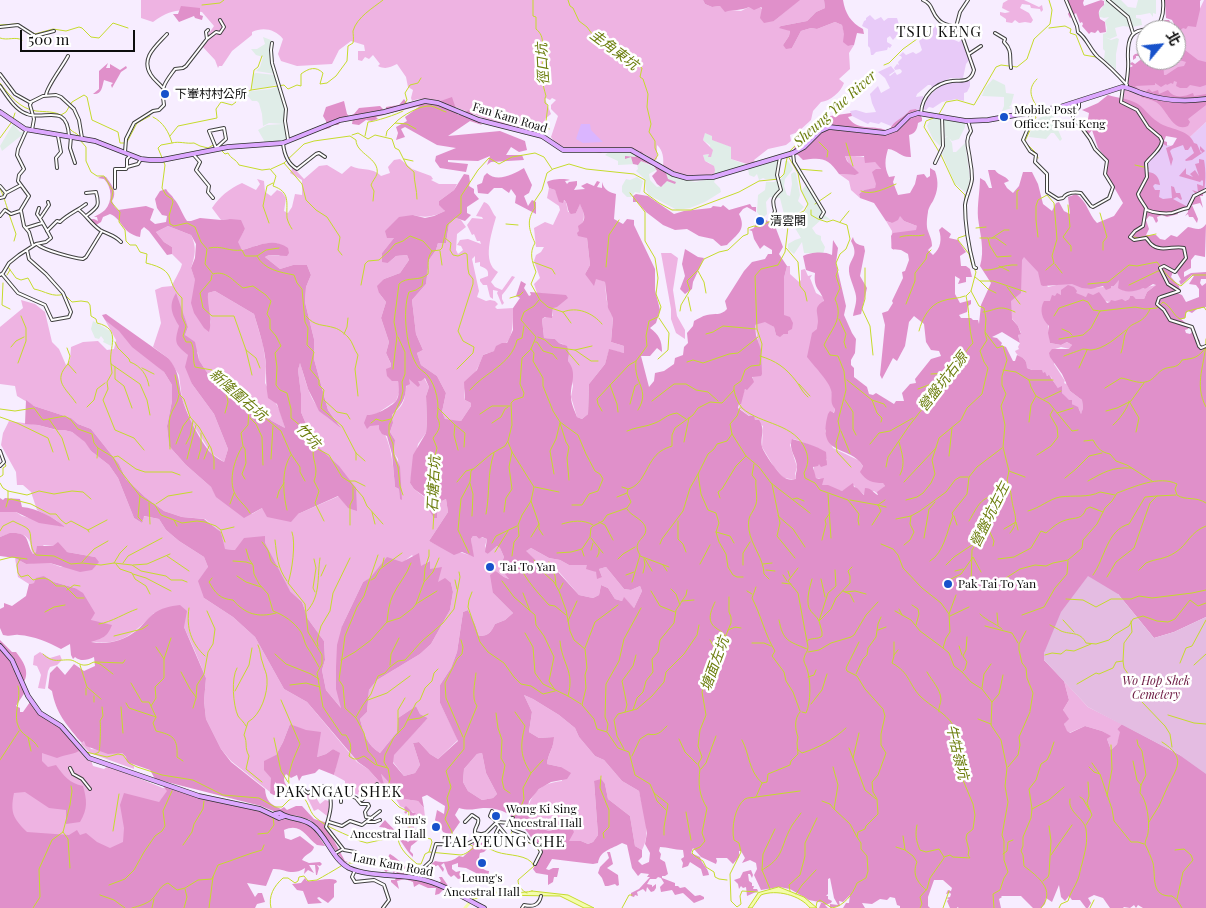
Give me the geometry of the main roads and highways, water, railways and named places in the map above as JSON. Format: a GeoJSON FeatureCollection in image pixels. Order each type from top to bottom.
{"type":"FeatureCollection","features":[{"type":"Feature","properties":{"kind":"main road","name":"Fan Kam Road"},"geometry":{"type":"LineString","coordinates":[[0,112],[26,129],[82,138],[141,158],[157,160],[218,149],[288,142],[340,120],[384,112],[427,100],[481,121],[542,136],[563,150],[630,150],[674,174],[702,179],[792,153],[804,147],[820,131],[827,127],[836,126],[885,134],[896,129],[910,115],[921,113],[968,121],[992,120],[1057,108],[1126,86],[1145,94],[1175,101],[1206,99]]}},
{"type":"Feature","properties":{"kind":"main road","name":"Lam Kam Road"},"geometry":{"type":"LineString","coordinates":[[0,646],[13,660],[32,703],[43,716],[61,726],[82,752],[93,759],[199,796],[250,806],[303,820],[312,824],[343,864],[355,870],[418,878],[435,884],[484,908]]}},
{"type":"Feature","properties":{"kind":"waterway"},"geometry":{"type":"LineString","coordinates":[[202,5],[220,3],[224,0]]}},
{"type":"Feature","properties":{"kind":"waterway"},"geometry":{"type":"LineString","coordinates":[[170,136],[178,126],[217,118],[216,109],[221,102],[232,105],[236,102],[235,98],[251,90],[284,85],[288,89],[297,85],[301,86],[301,74],[307,70],[315,69],[320,71],[323,73],[320,84],[327,83],[336,76],[347,61],[348,46],[353,43],[353,31],[358,21],[383,0]]}},
{"type":"Feature","properties":{"kind":"waterway","name":"徑口坑"},"geometry":{"type":"LineString","coordinates":[[533,0],[533,16],[536,17],[536,29],[542,39],[540,58],[543,61],[541,74],[546,96],[545,103],[548,105],[546,121],[549,129]]}},
{"type":"Feature","properties":{"kind":"waterway","name":"圭角東坑"},"geometry":{"type":"LineString","coordinates":[[568,0],[579,21],[587,27],[595,38],[604,39],[611,44],[615,52],[642,68],[640,77],[643,79],[648,94],[647,107],[651,124],[649,132],[655,141],[658,155],[654,161]]}},
{"type":"Feature","properties":{"kind":"waterway"},"geometry":{"type":"LineString","coordinates":[[939,114],[946,102],[957,100],[974,105],[996,67],[1001,65],[1017,67],[1027,59],[1034,39],[1050,24],[1052,10],[1049,0]]}},
{"type":"Feature","properties":{"kind":"waterway"},"geometry":{"type":"LineString","coordinates":[[21,26],[35,34],[53,29],[66,31],[79,27],[91,37],[99,38],[113,23],[128,28]]}},
{"type":"Feature","properties":{"kind":"waterway"},"geometry":{"type":"LineString","coordinates":[[0,25],[17,24]]}},
{"type":"Feature","properties":{"kind":"waterway"},"geometry":{"type":"LineString","coordinates":[[1049,28],[1065,26],[1071,29],[1070,33],[1076,35],[1084,55],[1096,57]]}},
{"type":"Feature","properties":{"kind":"waterway","name":"Sheung Yue River"},"geometry":{"type":"LineString","coordinates":[[884,65],[931,29]]}},
{"type":"Feature","properties":{"kind":"waterway"},"geometry":{"type":"LineString","coordinates":[[0,38],[17,38],[22,40]]}},
{"type":"Feature","properties":{"kind":"waterway"},"geometry":{"type":"LineString","coordinates":[[251,90],[254,70],[258,67],[262,56]]}},
{"type":"Feature","properties":{"kind":"waterway"},"geometry":{"type":"LineString","coordinates":[[405,103],[407,100],[405,93],[410,85],[418,83],[421,78]]}},
{"type":"Feature","properties":{"kind":"waterway"},"geometry":{"type":"LineString","coordinates":[[1037,79],[1031,90],[1037,107]]}},
{"type":"Feature","properties":{"kind":"waterway"},"geometry":{"type":"LineString","coordinates":[[0,83],[11,97],[30,110],[53,112],[62,116],[70,129],[79,136]]}},
{"type":"Feature","properties":{"kind":"waterway"},"geometry":{"type":"LineString","coordinates":[[61,115],[66,112],[72,102],[84,95],[87,97],[92,120],[118,132],[120,143],[124,143]]}},
{"type":"Feature","properties":{"kind":"waterway"},"geometry":{"type":"LineString","coordinates":[[395,123],[407,114],[422,107],[431,106],[446,112]]}},
{"type":"Feature","properties":{"kind":"waterway"},"geometry":{"type":"LineString","coordinates":[[365,136],[368,122],[386,118],[403,111]]}},
{"type":"Feature","properties":{"kind":"waterway"},"geometry":{"type":"LineString","coordinates":[[13,119],[15,113]]}},
{"type":"Feature","properties":{"kind":"waterway","name":"Sheung Yue River"},"geometry":{"type":"LineString","coordinates":[[571,323],[563,312],[548,307],[540,300],[531,284],[536,272],[532,261],[535,243],[529,221],[535,208],[534,202],[542,190],[547,173],[569,164],[586,169],[634,174],[645,180],[644,192],[659,203],[672,210],[691,210],[739,192],[759,181],[779,179],[784,174],[788,153],[825,115]]}},
{"type":"Feature","properties":{"kind":"waterway"},"geometry":{"type":"LineString","coordinates":[[1025,141],[1031,128],[1032,120],[1036,118],[1035,115]]}},
{"type":"Feature","properties":{"kind":"waterway"},"geometry":{"type":"LineString","coordinates":[[127,142],[137,123],[150,116]]}},
{"type":"Feature","properties":{"kind":"waterway"},"geometry":{"type":"LineString","coordinates":[[153,117],[165,128],[172,143],[194,143],[208,148],[215,144],[218,147]]}},
{"type":"Feature","properties":{"kind":"waterway"},"geometry":{"type":"LineString","coordinates":[[936,117],[926,121],[924,127],[941,155],[955,185],[965,195],[965,202]]}},
{"type":"Feature","properties":{"kind":"waterway"},"geometry":{"type":"LineString","coordinates":[[0,138],[11,123]]}},
{"type":"Feature","properties":{"kind":"waterway"},"geometry":{"type":"LineString","coordinates":[[386,136],[387,131],[395,123],[407,124],[416,129]]}},
{"type":"Feature","properties":{"kind":"waterway"},"geometry":{"type":"LineString","coordinates":[[352,135],[358,133],[368,139],[375,135],[392,139],[395,148],[399,150],[407,166],[414,172],[417,199]]}},
{"type":"Feature","properties":{"kind":"waterway"},"geometry":{"type":"LineString","coordinates":[[284,163],[304,144],[350,136],[356,140],[357,145],[372,160],[377,169],[377,174],[371,185],[374,191],[373,201]]}},
{"type":"Feature","properties":{"kind":"waterway","name":"新隆圍右坑"},"geometry":{"type":"LineString","coordinates":[[80,140],[86,147],[86,161],[91,172],[97,176],[104,176],[113,191],[111,202],[120,212],[119,222],[125,230],[126,241],[130,245],[136,245],[140,252],[147,254],[146,263],[163,269],[167,273],[173,286],[182,298],[182,317],[186,326],[183,336],[186,342],[191,342],[195,367],[212,370],[218,381],[225,387],[238,391],[249,408],[259,413],[281,431],[291,454],[300,467],[300,472],[305,481]]}},
{"type":"Feature","properties":{"kind":"waterway"},"geometry":{"type":"LineString","coordinates":[[819,142],[828,151],[827,157]]}},
{"type":"Feature","properties":{"kind":"waterway","name":"竹坑"},"geometry":{"type":"LineString","coordinates":[[172,143],[161,145],[158,148],[165,165],[162,188],[173,202],[169,216],[170,224],[174,226],[187,223],[195,227],[201,242],[207,249],[205,264],[213,274],[226,275],[243,288],[253,286],[271,301],[267,314],[270,319],[270,329],[281,346],[275,353],[277,367],[276,385],[280,390],[287,393],[291,418],[308,434],[314,447],[329,455],[342,477],[350,482],[383,524]]}},
{"type":"Feature","properties":{"kind":"waterway"},"geometry":{"type":"LineString","coordinates":[[846,143],[853,166]]}},
{"type":"Feature","properties":{"kind":"waterway"},"geometry":{"type":"LineString","coordinates":[[1027,144],[1036,153],[1038,158]]}},
{"type":"Feature","properties":{"kind":"waterway"},"geometry":{"type":"LineString","coordinates":[[221,150],[225,154],[228,153],[239,165],[262,170],[270,169],[276,176],[273,186],[279,188],[285,195],[287,218],[292,229]]}},
{"type":"Feature","properties":{"kind":"waterway"},"geometry":{"type":"LineString","coordinates":[[393,369],[397,336],[394,322],[399,284],[405,280],[421,278],[428,274],[430,254],[432,251],[442,248],[447,225],[461,213],[461,196],[478,170],[489,158],[499,164],[512,157],[535,153],[544,157],[552,169]]}},
{"type":"Feature","properties":{"kind":"waterway"},"geometry":{"type":"LineString","coordinates":[[557,553],[582,549],[590,537],[593,526],[603,521],[607,515],[627,508],[631,502],[627,493],[628,489],[638,483],[656,455],[672,446],[672,435],[675,428],[693,415],[698,408],[710,402],[722,403],[734,390],[734,386],[741,381],[745,370],[751,366],[760,365],[762,344],[757,329],[755,276],[761,269],[778,265],[785,252],[789,218],[804,211],[808,204],[801,190],[798,173],[788,156]]}},
{"type":"Feature","properties":{"kind":"waterway"},"geometry":{"type":"LineString","coordinates":[[404,159],[413,161]]}},
{"type":"Feature","properties":{"kind":"waterway"},"geometry":{"type":"LineString","coordinates":[[271,169],[284,163],[302,184],[306,200],[327,217],[340,237],[338,250],[342,255]]}},
{"type":"Feature","properties":{"kind":"waterway"},"geometry":{"type":"LineString","coordinates":[[1135,165],[1148,168]]}},
{"type":"Feature","properties":{"kind":"waterway"},"geometry":{"type":"LineString","coordinates":[[798,169],[822,171]]}},
{"type":"Feature","properties":{"kind":"waterway"},"geometry":{"type":"LineString","coordinates":[[269,223],[263,206],[267,186],[273,183]]}},
{"type":"Feature","properties":{"kind":"waterway"},"geometry":{"type":"LineString","coordinates":[[861,191],[870,193],[896,184]]}},
{"type":"Feature","properties":{"kind":"waterway"},"geometry":{"type":"LineString","coordinates":[[0,189],[8,210]]}},
{"type":"Feature","properties":{"kind":"waterway"},"geometry":{"type":"LineString","coordinates":[[1017,209],[1017,191],[1019,190]]}},
{"type":"Feature","properties":{"kind":"waterway"},"geometry":{"type":"LineString","coordinates":[[602,411],[597,399],[629,365],[636,361],[647,346],[646,336],[649,321],[658,317],[661,307],[656,294],[658,278],[655,258],[645,241],[645,212],[630,193]]}},
{"type":"Feature","properties":{"kind":"waterway"},"geometry":{"type":"LineString","coordinates":[[815,204],[831,193]]}},
{"type":"Feature","properties":{"kind":"waterway"},"geometry":{"type":"LineString","coordinates":[[1038,237],[1036,206],[1038,200],[1047,195],[1054,203],[1057,239],[1052,256],[1054,263],[1046,270]]}},
{"type":"Feature","properties":{"kind":"waterway"},"geometry":{"type":"LineString","coordinates":[[1068,205],[1070,227],[1063,237],[1071,246],[1071,251]]}},
{"type":"Feature","properties":{"kind":"waterway"},"geometry":{"type":"LineString","coordinates":[[811,210],[811,215],[818,219],[827,222],[833,220],[847,225],[850,239],[846,249],[840,254],[836,263],[838,270],[836,276],[840,288],[835,299],[838,317],[824,345],[830,355],[838,356],[844,371],[846,390],[838,421],[840,430],[836,443],[837,452],[851,467]]}},
{"type":"Feature","properties":{"kind":"waterway"},"geometry":{"type":"LineString","coordinates":[[840,222],[849,211]]}},
{"type":"Feature","properties":{"kind":"waterway"},"geometry":{"type":"LineString","coordinates":[[1100,213],[1107,237],[1103,242],[1103,250]]}},
{"type":"Feature","properties":{"kind":"waterway"},"geometry":{"type":"LineString","coordinates":[[9,214],[16,234],[14,241]]}},
{"type":"Feature","properties":{"kind":"waterway"},"geometry":{"type":"LineString","coordinates":[[680,311],[681,305],[690,290],[687,281],[698,270],[704,259],[728,250],[743,236],[748,234],[748,228],[760,227],[775,218]]}},
{"type":"Feature","properties":{"kind":"waterway"},"geometry":{"type":"LineString","coordinates":[[606,267],[609,235],[619,220]]}},
{"type":"Feature","properties":{"kind":"waterway"},"geometry":{"type":"LineString","coordinates":[[506,224],[518,225]]}},
{"type":"Feature","properties":{"kind":"waterway"},"geometry":{"type":"LineString","coordinates":[[976,228],[986,227]]}},
{"type":"Feature","properties":{"kind":"waterway"},"geometry":{"type":"LineString","coordinates":[[992,238],[1004,230],[1009,230]]}},
{"type":"Feature","properties":{"kind":"waterway"},"geometry":{"type":"LineString","coordinates":[[1134,237],[1138,238],[1156,234]]}},
{"type":"Feature","properties":{"kind":"waterway"},"geometry":{"type":"LineString","coordinates":[[900,237],[924,235]]}},
{"type":"Feature","properties":{"kind":"waterway"},"geometry":{"type":"LineString","coordinates":[[967,235],[958,238],[958,240],[969,254],[972,265]]}},
{"type":"Feature","properties":{"kind":"waterway"},"geometry":{"type":"LineString","coordinates":[[361,285],[365,264],[368,261],[379,260],[395,244],[410,236],[423,241],[432,251]]}},
{"type":"Feature","properties":{"kind":"waterway"},"geometry":{"type":"LineString","coordinates":[[445,238],[451,243],[450,250],[453,255],[467,254],[469,274],[473,279],[458,331],[463,341],[474,347],[473,353],[457,369]]}},
{"type":"Feature","properties":{"kind":"waterway"},"geometry":{"type":"LineString","coordinates":[[980,238],[988,238],[990,246],[997,257],[1011,256]]}},
{"type":"Feature","properties":{"kind":"waterway"},"geometry":{"type":"LineString","coordinates":[[989,238],[996,238],[1006,245]]}},
{"type":"Feature","properties":{"kind":"waterway"},"geometry":{"type":"LineString","coordinates":[[209,248],[218,247],[242,250],[245,256],[257,256],[266,250],[279,248]]}},
{"type":"Feature","properties":{"kind":"waterway"},"geometry":{"type":"LineString","coordinates":[[786,248],[798,262],[800,286],[805,292],[807,301]]}},
{"type":"Feature","properties":{"kind":"waterway"},"geometry":{"type":"LineString","coordinates":[[906,304],[915,281],[915,273],[931,250]]}},
{"type":"Feature","properties":{"kind":"waterway"},"geometry":{"type":"LineString","coordinates":[[440,251],[442,265]]}},
{"type":"Feature","properties":{"kind":"waterway"},"geometry":{"type":"LineString","coordinates":[[257,256],[268,267],[294,275],[302,289],[305,322],[308,328],[307,345],[314,352],[310,369],[324,390],[321,408],[342,426],[356,453],[365,461]]}},
{"type":"Feature","properties":{"kind":"waterway"},"geometry":{"type":"LineString","coordinates":[[533,262],[552,269],[555,274]]}},
{"type":"Feature","properties":{"kind":"waterway"},"geometry":{"type":"LineString","coordinates":[[1088,284],[1108,282],[1129,265],[1137,266],[1157,262],[1168,276],[1181,286],[1193,275],[1206,275]]}},
{"type":"Feature","properties":{"kind":"waterway"},"geometry":{"type":"LineString","coordinates":[[10,263],[8,267],[16,278],[21,280],[28,278],[34,289],[53,295],[64,294],[72,302],[88,302],[91,316],[96,319],[97,323],[110,330],[112,334],[111,364],[140,384],[147,400],[150,415]]}},
{"type":"Feature","properties":{"kind":"waterway"},"geometry":{"type":"LineString","coordinates":[[1055,264],[1062,273]]}},
{"type":"Feature","properties":{"kind":"waterway"},"geometry":{"type":"LineString","coordinates":[[984,270],[1017,265]]}},
{"type":"Feature","properties":{"kind":"waterway"},"geometry":{"type":"LineString","coordinates":[[999,266],[1009,271]]}},
{"type":"Feature","properties":{"kind":"waterway"},"geometry":{"type":"LineString","coordinates":[[865,268],[865,299],[862,309],[870,326],[873,355]]}},
{"type":"Feature","properties":{"kind":"waterway"},"geometry":{"type":"LineString","coordinates":[[971,291],[976,272],[974,268]]}},
{"type":"Feature","properties":{"kind":"waterway"},"geometry":{"type":"LineString","coordinates":[[7,275],[10,270]]}},
{"type":"Feature","properties":{"kind":"waterway"},"geometry":{"type":"LineString","coordinates":[[698,271],[704,282],[706,293]]}},
{"type":"Feature","properties":{"kind":"waterway"},"geometry":{"type":"LineString","coordinates":[[1129,285],[1158,271],[1162,271]]}},
{"type":"Feature","properties":{"kind":"waterway"},"geometry":{"type":"LineString","coordinates":[[212,275],[211,280],[200,293],[203,308],[212,316],[234,316],[246,350],[256,358],[260,368]]}},
{"type":"Feature","properties":{"kind":"waterway"},"geometry":{"type":"LineString","coordinates":[[975,277],[980,281],[993,281],[1026,292]]}},
{"type":"Feature","properties":{"kind":"waterway","name":"石塘右坑"},"geometry":{"type":"LineString","coordinates":[[423,279],[422,286],[409,292],[406,309],[406,331],[415,361],[431,380],[438,401],[437,417],[440,425],[433,438],[437,448],[432,467],[436,497],[432,502],[434,512],[433,529]]}},
{"type":"Feature","properties":{"kind":"waterway"},"geometry":{"type":"LineString","coordinates":[[980,281],[988,289],[996,293]]}},
{"type":"Feature","properties":{"kind":"waterway"},"geometry":{"type":"LineString","coordinates":[[3,283],[2,305],[10,309]]}},
{"type":"Feature","properties":{"kind":"waterway"},"geometry":{"type":"LineString","coordinates":[[1007,287],[1020,304]]}},
{"type":"Feature","properties":{"kind":"waterway"},"geometry":{"type":"LineString","coordinates":[[971,291],[979,306],[984,308],[986,319],[985,332],[997,348],[1003,346],[1007,360],[1002,376],[1002,385],[1006,394],[1001,406],[1005,425],[1003,447],[1009,471],[1008,484],[998,495],[985,530],[972,550],[971,584]]}},
{"type":"Feature","properties":{"kind":"waterway"},"geometry":{"type":"LineString","coordinates":[[510,298],[523,292]]}},
{"type":"Feature","properties":{"kind":"waterway","name":"營盤坑右源"},"geometry":{"type":"LineString","coordinates":[[886,467],[888,457],[909,426],[973,343],[966,296],[970,292]]}},
{"type":"Feature","properties":{"kind":"waterway"},"geometry":{"type":"LineString","coordinates":[[919,331],[924,317],[933,306],[945,300],[965,296]]}},
{"type":"Feature","properties":{"kind":"waterway"},"geometry":{"type":"LineString","coordinates":[[688,297],[691,311]]}},
{"type":"Feature","properties":{"kind":"waterway"},"geometry":{"type":"LineString","coordinates":[[469,553],[458,530],[461,499],[470,482],[471,471],[491,454],[505,446],[508,441],[512,425],[511,403],[523,397],[524,393],[520,384],[522,358],[531,349],[536,337],[521,320],[524,312],[534,306],[539,300]]}},
{"type":"Feature","properties":{"kind":"waterway"},"geometry":{"type":"LineString","coordinates":[[1054,316],[1059,308],[1083,300],[1088,302],[1093,310],[1100,311]]}},
{"type":"Feature","properties":{"kind":"waterway"},"geometry":{"type":"LineString","coordinates":[[1059,339],[1083,335],[1091,328],[1100,311],[1135,307],[1145,309],[1157,308],[1163,302],[1180,319],[1185,318],[1188,311],[1204,307],[1206,310]]}},
{"type":"Feature","properties":{"kind":"waterway"},"geometry":{"type":"LineString","coordinates":[[983,312],[998,308],[1015,312]]}},
{"type":"Feature","properties":{"kind":"waterway"},"geometry":{"type":"LineString","coordinates":[[1121,353],[1127,330],[1144,318],[1150,309]]}},
{"type":"Feature","properties":{"kind":"waterway"},"geometry":{"type":"LineString","coordinates":[[563,312],[579,310],[594,317],[602,324]]}},
{"type":"Feature","properties":{"kind":"waterway"},"geometry":{"type":"LineString","coordinates":[[18,363],[26,341],[26,328],[21,316]]}},
{"type":"Feature","properties":{"kind":"waterway"},"geometry":{"type":"LineString","coordinates":[[306,316],[316,324],[338,329],[350,339],[358,355],[355,369],[358,396]]}},
{"type":"Feature","properties":{"kind":"waterway"},"geometry":{"type":"LineString","coordinates":[[344,334],[348,318]]}},
{"type":"Feature","properties":{"kind":"waterway"},"geometry":{"type":"LineString","coordinates":[[658,359],[668,350],[669,333],[659,318]]}},
{"type":"Feature","properties":{"kind":"waterway"},"geometry":{"type":"LineString","coordinates":[[839,319],[846,334],[844,342],[846,348]]}},
{"type":"Feature","properties":{"kind":"waterway"},"geometry":{"type":"LineString","coordinates":[[470,390],[509,356],[517,340],[522,338],[524,326]]}},
{"type":"Feature","properties":{"kind":"waterway"},"geometry":{"type":"LineString","coordinates":[[706,334],[723,326],[756,329]]}},
{"type":"Feature","properties":{"kind":"waterway"},"geometry":{"type":"LineString","coordinates":[[1062,329],[1072,335]]}},
{"type":"Feature","properties":{"kind":"waterway"},"geometry":{"type":"LineString","coordinates":[[1064,356],[1083,349],[1101,348],[1126,330]]}},
{"type":"Feature","properties":{"kind":"waterway"},"geometry":{"type":"LineString","coordinates":[[906,500],[923,493],[931,483],[935,474],[932,460],[939,438],[961,420],[967,408],[982,394],[988,368],[980,351],[987,340],[985,333]]}},
{"type":"Feature","properties":{"kind":"waterway"},"geometry":{"type":"LineString","coordinates":[[11,347],[16,341],[24,337]]}},
{"type":"Feature","properties":{"kind":"waterway"},"geometry":{"type":"LineString","coordinates":[[398,337],[405,352],[405,374],[402,382],[403,391],[401,399],[389,425],[389,434],[393,444],[403,495]]}},
{"type":"Feature","properties":{"kind":"waterway"},"geometry":{"type":"LineString","coordinates":[[538,337],[553,347],[575,350],[591,361],[598,361]]}},
{"type":"Feature","properties":{"kind":"waterway"},"geometry":{"type":"LineString","coordinates":[[687,362],[693,360],[703,363],[729,354],[738,353],[758,337]]}},
{"type":"Feature","properties":{"kind":"waterway"},"geometry":{"type":"LineString","coordinates":[[1206,339],[1200,382],[1202,398],[1206,407]]}},
{"type":"Feature","properties":{"kind":"waterway"},"geometry":{"type":"LineString","coordinates":[[115,342],[130,362],[143,371],[149,386]]}},
{"type":"Feature","properties":{"kind":"waterway"},"geometry":{"type":"LineString","coordinates":[[535,342],[543,351],[553,354],[557,359]]}},
{"type":"Feature","properties":{"kind":"waterway"},"geometry":{"type":"LineString","coordinates":[[575,350],[592,346]]}},
{"type":"Feature","properties":{"kind":"waterway"},"geometry":{"type":"LineString","coordinates":[[1105,388],[1121,378],[1140,382],[1148,381],[1162,370],[1176,366],[1182,360],[1196,357],[1206,347]]}},
{"type":"Feature","properties":{"kind":"waterway"},"geometry":{"type":"LineString","coordinates":[[67,348],[70,356],[68,364],[76,373]]}},
{"type":"Feature","properties":{"kind":"waterway"},"geometry":{"type":"LineString","coordinates":[[531,349],[534,353],[533,361],[543,378],[543,386],[553,411],[560,422],[578,435],[595,471],[603,479],[598,491],[589,494],[582,505],[572,505]]}},
{"type":"Feature","properties":{"kind":"waterway"},"geometry":{"type":"LineString","coordinates":[[246,350],[252,375]]}},
{"type":"Feature","properties":{"kind":"waterway"},"geometry":{"type":"LineString","coordinates":[[566,350],[579,365]]}},
{"type":"Feature","properties":{"kind":"waterway"},"geometry":{"type":"LineString","coordinates":[[1079,368],[1087,350]]}},
{"type":"Feature","properties":{"kind":"waterway"},"geometry":{"type":"LineString","coordinates":[[760,356],[776,362],[784,368],[808,397]]}},
{"type":"Feature","properties":{"kind":"waterway"},"geometry":{"type":"LineString","coordinates":[[636,361],[637,375],[643,397],[638,410]]}},
{"type":"Feature","properties":{"kind":"waterway"},"geometry":{"type":"LineString","coordinates":[[68,364],[63,370],[61,380],[65,389],[76,403]]}},
{"type":"Feature","properties":{"kind":"waterway"},"geometry":{"type":"LineString","coordinates":[[111,364],[112,373],[107,382],[108,389],[103,400],[115,430],[134,438],[144,450]]}},
{"type":"Feature","properties":{"kind":"waterway"},"geometry":{"type":"LineString","coordinates":[[115,367],[115,379],[124,386],[132,408]]}},
{"type":"Feature","properties":{"kind":"waterway"},"geometry":{"type":"LineString","coordinates":[[142,368],[154,374]]}},
{"type":"Feature","properties":{"kind":"waterway"},"geometry":{"type":"LineString","coordinates":[[1003,370],[1016,372],[1029,380],[1036,396],[1049,403],[1072,431],[1078,430]]}},
{"type":"Feature","properties":{"kind":"waterway"},"geometry":{"type":"LineString","coordinates":[[931,374],[950,373]]}},
{"type":"Feature","properties":{"kind":"waterway"},"geometry":{"type":"LineString","coordinates":[[175,375],[179,394],[184,399],[190,417],[199,427],[211,448],[214,469]]}},
{"type":"Feature","properties":{"kind":"waterway"},"geometry":{"type":"LineString","coordinates":[[847,380],[872,400],[877,413],[882,418],[881,422]]}},
{"type":"Feature","properties":{"kind":"waterway"},"geometry":{"type":"LineString","coordinates":[[1029,380],[1053,380]]}},
{"type":"Feature","properties":{"kind":"waterway"},"geometry":{"type":"LineString","coordinates":[[87,407],[94,400],[97,389],[105,383]]}},
{"type":"Feature","properties":{"kind":"waterway"},"geometry":{"type":"LineString","coordinates":[[1106,411],[1131,401],[1144,383]]}},
{"type":"Feature","properties":{"kind":"waterway"},"geometry":{"type":"LineString","coordinates":[[630,404],[635,386],[638,384]]}},
{"type":"Feature","properties":{"kind":"waterway"},"geometry":{"type":"LineString","coordinates":[[652,401],[674,384],[686,384],[696,390],[708,392],[718,401]]}},
{"type":"Feature","properties":{"kind":"waterway"},"geometry":{"type":"LineString","coordinates":[[799,384],[810,396]]}},
{"type":"Feature","properties":{"kind":"waterway"},"geometry":{"type":"LineString","coordinates":[[918,389],[931,384],[941,384]]}},
{"type":"Feature","properties":{"kind":"waterway"},"geometry":{"type":"LineString","coordinates":[[610,385],[618,412]]}},
{"type":"Feature","properties":{"kind":"waterway"},"geometry":{"type":"LineString","coordinates":[[225,387],[228,402],[225,413]]}},
{"type":"Feature","properties":{"kind":"waterway"},"geometry":{"type":"LineString","coordinates":[[734,390],[742,408],[750,414],[786,430],[801,442],[808,457],[804,473],[805,478],[815,483],[820,490],[848,500],[859,514],[859,525]]}},
{"type":"Feature","properties":{"kind":"waterway"},"geometry":{"type":"LineString","coordinates":[[1044,399],[1061,391]]}},
{"type":"Feature","properties":{"kind":"waterway"},"geometry":{"type":"LineString","coordinates":[[170,449],[170,417],[179,395]]}},
{"type":"Feature","properties":{"kind":"waterway"},"geometry":{"type":"LineString","coordinates":[[1029,422],[1031,405],[1036,396]]}},
{"type":"Feature","properties":{"kind":"waterway"},"geometry":{"type":"LineString","coordinates":[[324,400],[337,412],[347,414],[350,419]]}},
{"type":"Feature","properties":{"kind":"waterway"},"geometry":{"type":"LineString","coordinates":[[845,400],[853,412],[853,429],[856,435]]}},
{"type":"Feature","properties":{"kind":"waterway"},"geometry":{"type":"LineString","coordinates":[[872,400],[884,404],[886,407]]}},
{"type":"Feature","properties":{"kind":"waterway"},"geometry":{"type":"LineString","coordinates":[[1129,401],[1139,418],[1136,432]]}},
{"type":"Feature","properties":{"kind":"waterway"},"geometry":{"type":"LineString","coordinates":[[1113,425],[1123,414],[1129,402]]}},
{"type":"Feature","properties":{"kind":"waterway"},"geometry":{"type":"LineString","coordinates":[[480,414],[492,406],[510,406]]}},
{"type":"Feature","properties":{"kind":"waterway"},"geometry":{"type":"LineString","coordinates":[[492,423],[501,417],[508,407]]}},
{"type":"Feature","properties":{"kind":"waterway"},"geometry":{"type":"LineString","coordinates":[[0,409],[15,411],[34,408],[43,420],[65,416],[78,429],[92,434],[94,443],[98,448],[97,458]]}},
{"type":"Feature","properties":{"kind":"waterway"},"geometry":{"type":"LineString","coordinates":[[438,408],[455,425],[454,435],[458,450]]}},
{"type":"Feature","properties":{"kind":"waterway"},"geometry":{"type":"LineString","coordinates":[[740,408],[737,416],[730,424],[732,434],[746,456],[759,467],[771,483],[810,513]]}},
{"type":"Feature","properties":{"kind":"waterway"},"geometry":{"type":"LineString","coordinates":[[1057,413],[1073,408]]}},
{"type":"Feature","properties":{"kind":"waterway"},"geometry":{"type":"LineString","coordinates":[[245,479],[242,474],[246,463],[245,449],[241,433],[248,425],[249,409]]}},
{"type":"Feature","properties":{"kind":"waterway"},"geometry":{"type":"LineString","coordinates":[[1037,455],[1051,446],[1058,437],[1057,427],[1050,415],[1053,410]]}},
{"type":"Feature","properties":{"kind":"waterway"},"geometry":{"type":"LineString","coordinates":[[627,431],[658,422],[677,413],[686,419]]}},
{"type":"Feature","properties":{"kind":"waterway"},"geometry":{"type":"LineString","coordinates":[[0,417],[48,438],[53,452]]}},
{"type":"Feature","properties":{"kind":"waterway"},"geometry":{"type":"LineString","coordinates":[[176,444],[183,426],[190,417]]}},
{"type":"Feature","properties":{"kind":"waterway"},"geometry":{"type":"LineString","coordinates":[[250,418],[256,424],[262,437],[263,465]]}},
{"type":"Feature","properties":{"kind":"waterway"},"geometry":{"type":"LineString","coordinates":[[684,442],[689,418]]}},
{"type":"Feature","properties":{"kind":"waterway"},"geometry":{"type":"LineString","coordinates":[[870,444],[879,433],[890,431],[913,418]]}},
{"type":"Feature","properties":{"kind":"waterway"},"geometry":{"type":"LineString","coordinates":[[49,419],[62,438],[69,460]]}},
{"type":"Feature","properties":{"kind":"waterway"},"geometry":{"type":"LineString","coordinates":[[371,423],[376,419],[382,421],[391,419]]}},
{"type":"Feature","properties":{"kind":"waterway"},"geometry":{"type":"LineString","coordinates":[[186,444],[193,421]]}},
{"type":"Feature","properties":{"kind":"waterway"},"geometry":{"type":"LineString","coordinates":[[560,423],[569,447],[567,458],[569,480]]}},
{"type":"Feature","properties":{"kind":"waterway"},"geometry":{"type":"LineString","coordinates":[[554,474],[550,451],[556,439],[560,423]]}},
{"type":"Feature","properties":{"kind":"waterway"},"geometry":{"type":"LineString","coordinates":[[187,459],[196,425]]}},
{"type":"Feature","properties":{"kind":"waterway"},"geometry":{"type":"LineString","coordinates":[[455,425],[465,433],[464,447]]}},
{"type":"Feature","properties":{"kind":"waterway"},"geometry":{"type":"LineString","coordinates":[[271,459],[273,426]]}},
{"type":"Feature","properties":{"kind":"waterway"},"geometry":{"type":"LineString","coordinates":[[949,456],[952,428]]}},
{"type":"Feature","properties":{"kind":"waterway"},"geometry":{"type":"LineString","coordinates":[[841,431],[850,453]]}},
{"type":"Feature","properties":{"kind":"waterway"},"geometry":{"type":"LineString","coordinates":[[198,459],[201,448],[201,433]]}},
{"type":"Feature","properties":{"kind":"waterway"},"geometry":{"type":"LineString","coordinates":[[732,434],[727,441],[717,444],[708,454],[698,474],[701,494],[708,510],[716,513],[719,523],[716,532],[726,554],[728,567],[733,575],[743,577]]}},
{"type":"Feature","properties":{"kind":"waterway"},"geometry":{"type":"LineString","coordinates":[[1084,441],[1093,440],[1100,450],[1110,454],[1116,461],[1127,465],[1152,481]]}},
{"type":"Feature","properties":{"kind":"waterway"},"geometry":{"type":"LineString","coordinates":[[508,442],[512,452],[534,487],[531,501],[518,525],[519,536],[514,542],[512,556]]}},
{"type":"Feature","properties":{"kind":"waterway"},"geometry":{"type":"LineString","coordinates":[[899,442],[903,462],[900,475]]}},
{"type":"Feature","properties":{"kind":"waterway"},"geometry":{"type":"LineString","coordinates":[[204,459],[209,446]]}},
{"type":"Feature","properties":{"kind":"waterway"},"geometry":{"type":"LineString","coordinates":[[242,447],[234,465],[232,486],[237,497],[250,513]]}},
{"type":"Feature","properties":{"kind":"waterway"},"geometry":{"type":"LineString","coordinates":[[314,447],[313,455],[316,471],[314,481],[319,491],[315,503],[324,521]]}},
{"type":"Feature","properties":{"kind":"waterway"},"geometry":{"type":"LineString","coordinates":[[98,448],[113,457],[119,469],[140,496],[155,505],[161,515],[182,523],[205,522],[221,530],[234,527]]}},
{"type":"Feature","properties":{"kind":"waterway"},"geometry":{"type":"LineString","coordinates":[[904,482],[936,448]]}},
{"type":"Feature","properties":{"kind":"waterway"},"geometry":{"type":"LineString","coordinates":[[930,561],[939,553],[953,516],[952,513],[967,494],[969,477],[977,467],[1002,448]]}},
{"type":"Feature","properties":{"kind":"waterway"},"geometry":{"type":"LineString","coordinates":[[504,512],[506,498],[512,489],[509,467],[512,452]]}},
{"type":"Feature","properties":{"kind":"waterway"},"geometry":{"type":"LineString","coordinates":[[356,453],[356,460]]}},
{"type":"Feature","properties":{"kind":"waterway"},"geometry":{"type":"LineString","coordinates":[[486,514],[490,468],[494,453]]}},
{"type":"Feature","properties":{"kind":"waterway"},"geometry":{"type":"LineString","coordinates":[[1065,478],[1089,456],[1102,453]]}},
{"type":"Feature","properties":{"kind":"waterway"},"geometry":{"type":"LineString","coordinates":[[287,510],[284,474],[291,455]]}},
{"type":"Feature","properties":{"kind":"waterway"},"geometry":{"type":"LineString","coordinates":[[114,457],[118,456],[136,469],[145,472],[172,472],[180,475]]}},
{"type":"Feature","properties":{"kind":"waterway"},"geometry":{"type":"LineString","coordinates":[[720,498],[718,492],[722,489],[736,466],[746,456]]}},
{"type":"Feature","properties":{"kind":"waterway"},"geometry":{"type":"LineString","coordinates":[[0,477],[3,475],[3,468],[6,466],[4,462]]}},
{"type":"Feature","properties":{"kind":"waterway"},"geometry":{"type":"LineString","coordinates":[[754,464],[752,475],[756,480],[757,501],[749,518],[749,530],[762,563],[764,574],[769,579]]}},
{"type":"Feature","properties":{"kind":"waterway"},"geometry":{"type":"LineString","coordinates":[[1088,481],[1108,471],[1119,468],[1131,468]]}},
{"type":"Feature","properties":{"kind":"waterway"},"geometry":{"type":"LineString","coordinates":[[457,482],[466,471],[473,469]]}},
{"type":"Feature","properties":{"kind":"waterway"},"geometry":{"type":"LineString","coordinates":[[1009,471],[1025,477]]}},
{"type":"Feature","properties":{"kind":"waterway"},"geometry":{"type":"LineString","coordinates":[[660,544],[683,511],[690,488],[698,474]]}},
{"type":"Feature","properties":{"kind":"waterway"},"geometry":{"type":"LineString","coordinates":[[896,519],[911,516],[920,511],[946,492],[955,480],[960,477],[968,477]]}},
{"type":"Feature","properties":{"kind":"waterway"},"geometry":{"type":"LineString","coordinates":[[349,481],[355,481],[365,486]]}},
{"type":"Feature","properties":{"kind":"waterway"},"geometry":{"type":"LineString","coordinates":[[995,585],[1020,569],[1035,565],[1046,566],[1068,560],[1082,548],[1083,540],[1097,524],[1105,508],[1117,493],[1139,485],[1162,481],[1177,484],[1175,489],[1177,495],[1206,503]]}},
{"type":"Feature","properties":{"kind":"waterway"},"geometry":{"type":"LineString","coordinates":[[0,483],[8,491],[27,495],[39,491],[54,494],[72,491],[83,492],[91,499]]}},
{"type":"Feature","properties":{"kind":"waterway"},"geometry":{"type":"LineString","coordinates":[[277,498],[284,483]]}},
{"type":"Feature","properties":{"kind":"waterway"},"geometry":{"type":"LineString","coordinates":[[470,483],[473,494],[472,516]]}},
{"type":"Feature","properties":{"kind":"waterway"},"geometry":{"type":"LineString","coordinates":[[772,484],[780,523],[777,536],[795,558]]}},
{"type":"Feature","properties":{"kind":"waterway"},"geometry":{"type":"LineString","coordinates":[[1008,484],[1016,517],[1015,524],[1010,533]]}},
{"type":"Feature","properties":{"kind":"waterway"},"geometry":{"type":"LineString","coordinates":[[350,525],[350,505],[353,499],[353,487]]}},
{"type":"Feature","properties":{"kind":"waterway"},"geometry":{"type":"LineString","coordinates":[[535,487],[559,492]]}},
{"type":"Feature","properties":{"kind":"waterway"},"geometry":{"type":"LineString","coordinates":[[622,487],[628,489]]}},
{"type":"Feature","properties":{"kind":"waterway"},"geometry":{"type":"LineString","coordinates":[[6,507],[8,491]]}},
{"type":"Feature","properties":{"kind":"waterway"},"geometry":{"type":"LineString","coordinates":[[156,504],[168,496],[192,492]]}},
{"type":"Feature","properties":{"kind":"waterway"},"geometry":{"type":"LineString","coordinates":[[1028,511],[1060,497],[1086,496],[1100,492],[1115,495]]}},
{"type":"Feature","properties":{"kind":"waterway"},"geometry":{"type":"LineString","coordinates":[[230,504],[234,493]]}},
{"type":"Feature","properties":{"kind":"waterway"},"geometry":{"type":"LineString","coordinates":[[617,497],[627,493]]}},
{"type":"Feature","properties":{"kind":"waterway"},"geometry":{"type":"LineString","coordinates":[[828,494],[831,538]]}},
{"type":"Feature","properties":{"kind":"waterway"},"geometry":{"type":"LineString","coordinates":[[969,521],[983,500],[998,495]]}},
{"type":"Feature","properties":{"kind":"waterway"},"geometry":{"type":"LineString","coordinates":[[1107,577],[1116,562],[1134,548],[1150,503],[1157,496],[1176,495]]}},
{"type":"Feature","properties":{"kind":"waterway"},"geometry":{"type":"LineString","coordinates":[[140,496],[138,517],[142,521]]}},
{"type":"Feature","properties":{"kind":"waterway"},"geometry":{"type":"LineString","coordinates":[[1093,575],[1111,538],[1122,527],[1129,524],[1145,497],[1157,496]]}},
{"type":"Feature","properties":{"kind":"waterway"},"geometry":{"type":"LineString","coordinates":[[793,499],[797,498],[804,501]]}},
{"type":"Feature","properties":{"kind":"waterway"},"geometry":{"type":"LineString","coordinates":[[8,500],[31,504],[50,514],[56,514],[66,524],[71,521],[89,532]]}},
{"type":"Feature","properties":{"kind":"waterway"},"geometry":{"type":"LineString","coordinates":[[850,500],[878,505],[881,511],[872,525]]}},
{"type":"Feature","properties":{"kind":"waterway"},"geometry":{"type":"LineString","coordinates":[[878,505],[885,500]]}},
{"type":"Feature","properties":{"kind":"waterway"},"geometry":{"type":"LineString","coordinates":[[531,501],[539,524],[531,537]]}},
{"type":"Feature","properties":{"kind":"waterway"},"geometry":{"type":"LineString","coordinates":[[924,538],[929,509],[935,502]]}},
{"type":"Feature","properties":{"kind":"waterway"},"geometry":{"type":"LineString","coordinates":[[149,503],[150,524]]}},
{"type":"Feature","properties":{"kind":"waterway"},"geometry":{"type":"LineString","coordinates":[[878,505],[886,507]]}},
{"type":"Feature","properties":{"kind":"waterway"},"geometry":{"type":"LineString","coordinates":[[998,559],[1014,557],[1031,548],[1041,531],[1046,533],[1060,522],[1081,517],[1086,509],[1090,507],[1103,512]]}},
{"type":"Feature","properties":{"kind":"waterway"},"geometry":{"type":"LineString","coordinates":[[627,509],[643,523],[646,530],[637,546],[640,555],[632,582]]}},
{"type":"Feature","properties":{"kind":"waterway"},"geometry":{"type":"LineString","coordinates":[[372,512],[375,524]]}},
{"type":"Feature","properties":{"kind":"waterway"},"geometry":{"type":"LineString","coordinates":[[822,540],[826,524],[825,520],[830,513]]}},
{"type":"Feature","properties":{"kind":"waterway"},"geometry":{"type":"LineString","coordinates":[[778,516],[793,529],[805,547]]}},
{"type":"Feature","properties":{"kind":"waterway"},"geometry":{"type":"LineString","coordinates":[[904,545],[910,540],[914,532],[910,524],[911,516]]}},
{"type":"Feature","properties":{"kind":"waterway"},"geometry":{"type":"LineString","coordinates":[[954,516],[957,525]]}},
{"type":"Feature","properties":{"kind":"waterway"},"geometry":{"type":"LineString","coordinates":[[88,530],[107,520]]}},
{"type":"Feature","properties":{"kind":"waterway"},"geometry":{"type":"LineString","coordinates":[[174,520],[177,526]]}},
{"type":"Feature","properties":{"kind":"waterway"},"geometry":{"type":"LineString","coordinates":[[0,531],[3,526],[13,521],[27,528],[32,548],[36,555],[54,556],[71,564],[101,565],[114,563],[132,565],[141,571],[166,576],[171,580],[187,582]]}},
{"type":"Feature","properties":{"kind":"waterway"},"geometry":{"type":"LineString","coordinates":[[562,524],[578,521],[593,525]]}},
{"type":"Feature","properties":{"kind":"waterway"},"geometry":{"type":"LineString","coordinates":[[678,521],[678,539],[683,544],[686,552]]}},
{"type":"Feature","properties":{"kind":"waterway"},"geometry":{"type":"LineString","coordinates":[[599,522],[605,525],[613,540]]}},
{"type":"Feature","properties":{"kind":"waterway"},"geometry":{"type":"LineString","coordinates":[[1004,529],[1016,522],[1018,530]]}},
{"type":"Feature","properties":{"kind":"waterway"},"geometry":{"type":"LineString","coordinates":[[539,524],[539,529],[543,535]]}},
{"type":"Feature","properties":{"kind":"waterway"},"geometry":{"type":"LineString","coordinates":[[492,543],[496,536],[517,526]]}},
{"type":"Feature","properties":{"kind":"waterway"},"geometry":{"type":"LineString","coordinates":[[987,526],[994,541],[993,546]]}},
{"type":"Feature","properties":{"kind":"waterway"},"geometry":{"type":"LineString","coordinates":[[1139,570],[1146,563],[1176,552],[1196,531],[1206,526]]}},
{"type":"Feature","properties":{"kind":"waterway"},"geometry":{"type":"LineString","coordinates":[[221,531],[225,542]]}},
{"type":"Feature","properties":{"kind":"waterway"},"geometry":{"type":"LineString","coordinates":[[495,552],[508,531]]}},
{"type":"Feature","properties":{"kind":"waterway"},"geometry":{"type":"LineString","coordinates":[[292,532],[294,543],[293,558],[288,583],[305,604],[308,632],[322,655],[322,664],[317,673],[323,707],[342,735],[346,735],[348,738],[351,748],[349,756],[353,759],[364,756],[376,765]]}},
{"type":"Feature","properties":{"kind":"waterway"},"geometry":{"type":"LineString","coordinates":[[716,532],[730,536],[734,543]]}},
{"type":"Feature","properties":{"kind":"waterway"},"geometry":{"type":"LineString","coordinates":[[123,563],[128,556],[162,538]]}},
{"type":"Feature","properties":{"kind":"waterway"},"geometry":{"type":"LineString","coordinates":[[591,538],[603,553]]}},
{"type":"Feature","properties":{"kind":"waterway"},"geometry":{"type":"LineString","coordinates":[[275,540],[279,566],[287,581]]}},
{"type":"Feature","properties":{"kind":"waterway"},"geometry":{"type":"LineString","coordinates":[[82,562],[94,549],[108,541]]}},
{"type":"Feature","properties":{"kind":"waterway"},"geometry":{"type":"LineString","coordinates":[[262,542],[271,562],[278,567]]}},
{"type":"Feature","properties":{"kind":"waterway"},"geometry":{"type":"LineString","coordinates":[[743,565],[743,553],[750,542]]}},
{"type":"Feature","properties":{"kind":"waterway"},"geometry":{"type":"LineString","coordinates":[[591,550],[593,543]]}},
{"type":"Feature","properties":{"kind":"waterway"},"geometry":{"type":"LineString","coordinates":[[946,565],[954,557],[975,543]]}},
{"type":"Feature","properties":{"kind":"waterway"},"geometry":{"type":"LineString","coordinates":[[881,544],[893,549],[898,555],[903,568],[922,588],[941,603],[949,614]]}},
{"type":"Feature","properties":{"kind":"waterway"},"geometry":{"type":"LineString","coordinates":[[700,564],[710,545]]}},
{"type":"Feature","properties":{"kind":"waterway"},"geometry":{"type":"LineString","coordinates":[[114,563],[127,546]]}},
{"type":"Feature","properties":{"kind":"waterway"},"geometry":{"type":"LineString","coordinates":[[618,559],[635,547]]}},
{"type":"Feature","properties":{"kind":"waterway"},"geometry":{"type":"LineString","coordinates":[[246,549],[253,565],[254,574],[259,584],[268,594],[273,611],[288,619],[298,628],[319,667]]}},
{"type":"Feature","properties":{"kind":"waterway"},"geometry":{"type":"LineString","coordinates":[[597,557],[599,549]]}},
{"type":"Feature","properties":{"kind":"waterway"},"geometry":{"type":"LineString","coordinates":[[424,581],[429,550]]}},
{"type":"Feature","properties":{"kind":"waterway"},"geometry":{"type":"LineString","coordinates":[[582,550],[584,556]]}},
{"type":"Feature","properties":{"kind":"waterway"},"geometry":{"type":"LineString","coordinates":[[371,580],[375,578],[380,569],[402,553]]}},
{"type":"Feature","properties":{"kind":"waterway"},"geometry":{"type":"LineString","coordinates":[[133,565],[147,564],[170,554]]}},
{"type":"Feature","properties":{"kind":"waterway"},"geometry":{"type":"LineString","coordinates":[[86,752],[107,757],[118,754],[123,755],[129,763],[137,767],[162,775],[193,780],[223,795],[259,798],[275,807],[282,807],[289,800],[300,795],[315,817],[325,824],[367,843],[394,837],[398,839],[408,856],[417,864],[421,864],[425,854],[429,852],[431,839],[422,837],[408,826],[409,812],[399,807],[386,794],[390,779],[388,768],[377,765],[375,759],[368,751],[364,733],[356,718],[345,708],[343,686],[339,680],[345,636],[357,607],[364,596],[378,555]]}},
{"type":"Feature","properties":{"kind":"waterway"},"geometry":{"type":"LineString","coordinates":[[167,556],[189,571]]}},
{"type":"Feature","properties":{"kind":"waterway"},"geometry":{"type":"LineString","coordinates":[[640,556],[669,567]]}},
{"type":"Feature","properties":{"kind":"waterway"},"geometry":{"type":"LineString","coordinates":[[0,560],[12,557],[27,559]]}},
{"type":"Feature","properties":{"kind":"waterway","name":"營盤坑左左"},"geometry":{"type":"LineString","coordinates":[[949,580],[961,574],[973,557],[981,572]]}},
{"type":"Feature","properties":{"kind":"waterway"},"geometry":{"type":"LineString","coordinates":[[307,611],[315,599],[320,558]]}},
{"type":"Feature","properties":{"kind":"waterway"},"geometry":{"type":"LineString","coordinates":[[318,646],[317,641],[321,626],[330,611],[333,593],[350,558]]}},
{"type":"Feature","properties":{"kind":"waterway"},"geometry":{"type":"LineString","coordinates":[[382,567],[384,558]]}},
{"type":"Feature","properties":{"kind":"waterway"},"geometry":{"type":"LineString","coordinates":[[341,660],[371,640],[387,622],[400,618],[413,608],[424,582],[433,572],[439,558]]}},
{"type":"Feature","properties":{"kind":"waterway"},"geometry":{"type":"LineString","coordinates":[[20,559],[17,565],[18,573],[21,577],[28,575],[33,580],[46,579],[56,586],[65,586],[77,598],[84,598]]}},
{"type":"Feature","properties":{"kind":"waterway"},"geometry":{"type":"LineString","coordinates":[[314,559],[316,568],[313,588],[315,592]]}},
{"type":"Feature","properties":{"kind":"waterway"},"geometry":{"type":"LineString","coordinates":[[643,573],[644,559]]}},
{"type":"Feature","properties":{"kind":"waterway"},"geometry":{"type":"LineString","coordinates":[[645,559],[652,571]]}},
{"type":"Feature","properties":{"kind":"waterway"},"geometry":{"type":"LineString","coordinates":[[534,560],[554,582],[566,610],[570,631],[574,640],[585,649],[587,668],[585,675],[586,688],[582,705],[594,719],[597,729],[607,732],[618,748],[629,752],[635,775],[650,784],[654,793],[668,804],[664,835]]}},
{"type":"Feature","properties":{"kind":"waterway"},"geometry":{"type":"LineString","coordinates":[[233,561],[252,564]]}},
{"type":"Feature","properties":{"kind":"waterway"},"geometry":{"type":"LineString","coordinates":[[1022,615],[1044,607],[1055,588],[1067,574],[1068,561]]}},
{"type":"Feature","properties":{"kind":"waterway"},"geometry":{"type":"LineString","coordinates":[[549,562],[555,576],[556,585]]}},
{"type":"Feature","properties":{"kind":"waterway"},"geometry":{"type":"LineString","coordinates":[[387,622],[392,598],[411,563]]}},
{"type":"Feature","properties":{"kind":"waterway"},"geometry":{"type":"LineString","coordinates":[[763,564],[772,563]]}},
{"type":"Feature","properties":{"kind":"waterway"},"geometry":{"type":"LineString","coordinates":[[116,564],[120,569],[132,573],[135,579],[146,586],[150,594]]}},
{"type":"Feature","properties":{"kind":"waterway"},"geometry":{"type":"LineString","coordinates":[[321,576],[326,565]]}},
{"type":"Feature","properties":{"kind":"waterway"},"geometry":{"type":"LineString","coordinates":[[663,565],[667,571]]}},
{"type":"Feature","properties":{"kind":"waterway"},"geometry":{"type":"LineString","coordinates":[[520,567],[529,582],[549,605],[555,606],[566,615]]}},
{"type":"Feature","properties":{"kind":"waterway"},"geometry":{"type":"LineString","coordinates":[[812,579],[808,604],[810,610],[819,621],[831,609],[836,598],[850,583],[848,571],[852,567]]}},
{"type":"Feature","properties":{"kind":"waterway"},"geometry":{"type":"LineString","coordinates":[[798,568],[788,581],[798,593],[808,647],[804,656],[804,662],[809,679],[810,698],[806,713],[802,712]]}},
{"type":"Feature","properties":{"kind":"waterway"},"geometry":{"type":"LineString","coordinates":[[955,571],[963,569]]}},
{"type":"Feature","properties":{"kind":"waterway"},"geometry":{"type":"LineString","coordinates":[[766,570],[775,571]]}},
{"type":"Feature","properties":{"kind":"waterway"},"geometry":{"type":"LineString","coordinates":[[807,641],[822,636],[819,621],[828,593],[836,586],[835,570]]}},
{"type":"Feature","properties":{"kind":"waterway"},"geometry":{"type":"LineString","coordinates":[[788,571],[790,577]]}},
{"type":"Feature","properties":{"kind":"waterway"},"geometry":{"type":"LineString","coordinates":[[356,717],[371,694],[378,676],[385,673],[398,661],[405,660],[422,641],[443,623],[454,609],[460,577],[459,572]]}},
{"type":"Feature","properties":{"kind":"waterway"},"geometry":{"type":"LineString","coordinates":[[626,575],[634,572]]}},
{"type":"Feature","properties":{"kind":"waterway"},"geometry":{"type":"LineString","coordinates":[[133,574],[146,578],[171,591]]}},
{"type":"Feature","properties":{"kind":"waterway"},"geometry":{"type":"LineString","coordinates":[[783,575],[787,581]]}},
{"type":"Feature","properties":{"kind":"waterway"},"geometry":{"type":"LineString","coordinates":[[237,576],[246,582],[261,587]]}},
{"type":"Feature","properties":{"kind":"waterway"},"geometry":{"type":"LineString","coordinates":[[212,578],[209,582],[218,595],[233,600],[247,612],[258,615],[276,613]]}},
{"type":"Feature","properties":{"kind":"waterway"},"geometry":{"type":"LineString","coordinates":[[821,579],[825,597]]}},
{"type":"Feature","properties":{"kind":"waterway"},"geometry":{"type":"LineString","coordinates":[[455,580],[457,589]]}},
{"type":"Feature","properties":{"kind":"waterway"},"geometry":{"type":"LineString","coordinates":[[502,581],[514,597],[535,615],[536,625],[544,636],[554,657],[549,681],[555,690]]}},
{"type":"Feature","properties":{"kind":"waterway"},"geometry":{"type":"LineString","coordinates":[[560,589],[563,583]]}},
{"type":"Feature","properties":{"kind":"waterway"},"geometry":{"type":"LineString","coordinates":[[782,583],[791,584]]}},
{"type":"Feature","properties":{"kind":"waterway"},"geometry":{"type":"LineString","coordinates":[[67,590],[74,585],[80,586]]}},
{"type":"Feature","properties":{"kind":"waterway"},"geometry":{"type":"LineString","coordinates":[[756,587],[752,598],[775,651],[772,656],[784,672],[786,681],[793,692],[800,711]]}},
{"type":"Feature","properties":{"kind":"waterway"},"geometry":{"type":"LineString","coordinates":[[671,589],[676,594],[680,605]]}},
{"type":"Feature","properties":{"kind":"waterway"},"geometry":{"type":"LineString","coordinates":[[624,749],[617,736],[614,720],[618,714],[633,710],[637,698],[643,692],[646,681],[653,672],[652,659],[658,652],[660,640],[674,623],[676,610],[686,595],[687,590]]}},
{"type":"Feature","properties":{"kind":"waterway"},"geometry":{"type":"LineString","coordinates":[[1066,599],[1083,600],[1096,607],[1111,599],[1131,599],[1139,596],[1152,598],[1206,590]]}},
{"type":"Feature","properties":{"kind":"waterway"},"geometry":{"type":"LineString","coordinates":[[416,604],[437,591]]}},
{"type":"Feature","properties":{"kind":"waterway"},"geometry":{"type":"LineString","coordinates":[[651,591],[660,606],[675,612]]}},
{"type":"Feature","properties":{"kind":"waterway"},"geometry":{"type":"LineString","coordinates":[[747,591],[752,594]]}},
{"type":"Feature","properties":{"kind":"waterway"},"geometry":{"type":"LineString","coordinates":[[843,591],[850,594],[854,602]]}},
{"type":"Feature","properties":{"kind":"waterway"},"geometry":{"type":"LineString","coordinates":[[845,592],[855,591],[866,594]]}},
{"type":"Feature","properties":{"kind":"waterway"},"geometry":{"type":"LineString","coordinates":[[472,592],[468,607],[480,642],[488,652],[504,663],[521,684],[531,686],[543,694],[555,691]]}},
{"type":"Feature","properties":{"kind":"waterway"},"geometry":{"type":"LineString","coordinates":[[523,593],[530,611]]}},
{"type":"Feature","properties":{"kind":"waterway"},"geometry":{"type":"LineString","coordinates":[[956,595],[949,614],[950,632],[943,648],[949,653],[954,666],[971,682],[982,689],[992,702],[991,725],[1001,740],[1007,768],[1005,786],[1008,802],[1002,835],[1004,841],[1004,860],[1008,872],[1000,890],[993,894],[994,908]]}},
{"type":"Feature","properties":{"kind":"waterway","name":"塘面左坑"},"geometry":{"type":"LineString","coordinates":[[727,880],[715,877],[714,872],[692,853],[693,850],[700,847],[705,841],[702,833],[707,808],[702,799],[698,764],[702,757],[698,746],[700,730],[706,715],[702,692],[716,651],[722,645],[731,623],[729,597]]}},
{"type":"Feature","properties":{"kind":"waterway"},"geometry":{"type":"LineString","coordinates":[[682,601],[694,600]]}},
{"type":"Feature","properties":{"kind":"waterway"},"geometry":{"type":"LineString","coordinates":[[1050,625],[1061,631],[1078,635],[1086,643],[1096,644],[1109,640],[1129,626],[1133,619],[1143,616],[1157,621],[1168,622],[1175,619],[1190,600],[1198,606],[1206,603]]}},
{"type":"Feature","properties":{"kind":"waterway"},"geometry":{"type":"LineString","coordinates":[[568,621],[577,601]]}},
{"type":"Feature","properties":{"kind":"waterway"},"geometry":{"type":"LineString","coordinates":[[715,602],[710,619],[713,625],[725,636]]}},
{"type":"Feature","properties":{"kind":"waterway"},"geometry":{"type":"LineString","coordinates":[[808,652],[819,650],[831,643],[854,635],[866,615],[878,602]]}},
{"type":"Feature","properties":{"kind":"waterway"},"geometry":{"type":"LineString","coordinates":[[45,612],[54,607],[65,605]]}},
{"type":"Feature","properties":{"kind":"waterway"},"geometry":{"type":"LineString","coordinates":[[585,648],[595,622],[618,605]]}},
{"type":"Feature","properties":{"kind":"waterway"},"geometry":{"type":"LineString","coordinates":[[912,605],[918,609],[919,614],[916,625]]}},
{"type":"Feature","properties":{"kind":"waterway"},"geometry":{"type":"LineString","coordinates":[[950,616],[969,607]]}},
{"type":"Feature","properties":{"kind":"waterway"},"geometry":{"type":"LineString","coordinates":[[189,608],[189,629],[196,646],[205,656]]}},
{"type":"Feature","properties":{"kind":"waterway"},"geometry":{"type":"LineString","coordinates":[[607,731],[608,724],[605,717],[606,684],[619,661],[624,639],[641,608]]}},
{"type":"Feature","properties":{"kind":"waterway"},"geometry":{"type":"LineString","coordinates":[[99,624],[137,609]]}},
{"type":"Feature","properties":{"kind":"waterway"},"geometry":{"type":"LineString","coordinates":[[899,609],[902,615]]}},
{"type":"Feature","properties":{"kind":"waterway"},"geometry":{"type":"LineString","coordinates":[[193,708],[197,685],[204,674],[208,652],[213,644],[215,629],[207,611]]}},
{"type":"Feature","properties":{"kind":"waterway"},"geometry":{"type":"LineString","coordinates":[[895,611],[911,620],[920,631],[943,648]]}},
{"type":"Feature","properties":{"kind":"waterway"},"geometry":{"type":"LineString","coordinates":[[997,613],[998,625]]}},
{"type":"Feature","properties":{"kind":"waterway"},"geometry":{"type":"LineString","coordinates":[[980,614],[1002,629]]}},
{"type":"Feature","properties":{"kind":"waterway"},"geometry":{"type":"LineString","coordinates":[[856,674],[867,655],[868,648],[876,637],[881,617]]}},
{"type":"Feature","properties":{"kind":"waterway"},"geometry":{"type":"LineString","coordinates":[[779,620],[782,632],[787,639],[807,649]]}},
{"type":"Feature","properties":{"kind":"waterway"},"geometry":{"type":"LineString","coordinates":[[1063,620],[1074,632]]}},
{"type":"Feature","properties":{"kind":"waterway"},"geometry":{"type":"LineString","coordinates":[[1180,663],[1186,648],[1192,646],[1206,620]]}},
{"type":"Feature","properties":{"kind":"waterway"},"geometry":{"type":"LineString","coordinates":[[1131,621],[1132,632],[1124,643],[1123,661],[1124,668],[1135,684]]}},
{"type":"Feature","properties":{"kind":"waterway"},"geometry":{"type":"LineString","coordinates":[[114,636],[142,629],[148,625]]}},
{"type":"Feature","properties":{"kind":"waterway"},"geometry":{"type":"LineString","coordinates":[[633,710],[637,709],[652,696],[664,682],[666,672],[684,654],[697,635],[699,625]]}},
{"type":"Feature","properties":{"kind":"waterway"},"geometry":{"type":"LineString","coordinates":[[985,626],[1012,633],[1018,643]]}},
{"type":"Feature","properties":{"kind":"waterway"},"geometry":{"type":"LineString","coordinates":[[728,630],[735,627],[741,628]]}},
{"type":"Feature","properties":{"kind":"waterway"},"geometry":{"type":"LineString","coordinates":[[878,630],[886,627]]}},
{"type":"Feature","properties":{"kind":"waterway"},"geometry":{"type":"LineString","coordinates":[[1026,631],[1019,644],[1019,650],[1033,693],[1030,711]]}},
{"type":"Feature","properties":{"kind":"waterway"},"geometry":{"type":"LineString","coordinates":[[525,633],[533,647],[535,673],[543,684],[581,704]]}},
{"type":"Feature","properties":{"kind":"waterway"},"geometry":{"type":"LineString","coordinates":[[963,671],[967,662],[963,656],[966,650],[967,637]]}},
{"type":"Feature","properties":{"kind":"waterway"},"geometry":{"type":"LineString","coordinates":[[164,659],[171,638]]}},
{"type":"Feature","properties":{"kind":"waterway"},"geometry":{"type":"LineString","coordinates":[[390,665],[391,654],[399,638]]}},
{"type":"Feature","properties":{"kind":"waterway"},"geometry":{"type":"LineString","coordinates":[[461,640],[462,654],[457,659],[445,683],[446,698],[463,737]]}},
{"type":"Feature","properties":{"kind":"waterway"},"geometry":{"type":"LineString","coordinates":[[710,640],[716,650]]}},
{"type":"Feature","properties":{"kind":"waterway"},"geometry":{"type":"LineString","coordinates":[[560,641],[570,680],[568,696]]}},
{"type":"Feature","properties":{"kind":"waterway"},"geometry":{"type":"LineString","coordinates":[[816,907],[817,902],[820,900],[832,908],[840,905],[850,895],[857,883],[866,878],[868,871],[867,856],[861,849],[861,843],[857,837],[858,832],[865,829],[878,814],[877,799],[873,792],[872,782],[878,775],[886,753],[881,745],[881,734],[885,716],[883,709],[865,689],[857,676],[847,671],[846,668],[859,642]]}},
{"type":"Feature","properties":{"kind":"waterway","name":"牛牯嶺坑"},"geometry":{"type":"LineString","coordinates":[[894,642],[892,663],[906,674],[920,696],[953,725],[950,735],[960,754],[960,773],[973,804],[975,815],[973,829],[967,834],[966,838],[970,858],[953,857],[950,855],[944,857]]}},
{"type":"Feature","properties":{"kind":"waterway"},"geometry":{"type":"LineString","coordinates":[[752,643],[764,643],[771,646]]}},
{"type":"Feature","properties":{"kind":"waterway"},"geometry":{"type":"LineString","coordinates":[[1045,655],[1052,653],[1061,654],[1066,650],[1074,651],[1091,644]]}},
{"type":"Feature","properties":{"kind":"waterway"},"geometry":{"type":"LineString","coordinates":[[258,645],[267,675],[267,685],[263,703],[257,714],[248,722],[244,735],[249,756],[246,769],[262,782]]}},
{"type":"Feature","properties":{"kind":"waterway"},"geometry":{"type":"LineString","coordinates":[[959,646],[962,655]]}},
{"type":"Feature","properties":{"kind":"waterway"},"geometry":{"type":"LineString","coordinates":[[156,647],[164,659],[164,678],[155,687],[156,698],[151,706],[156,717],[153,723],[156,731],[173,738],[177,745],[177,757],[183,761]]}},
{"type":"Feature","properties":{"kind":"waterway"},"geometry":{"type":"LineString","coordinates":[[235,691],[249,665],[252,648]]}},
{"type":"Feature","properties":{"kind":"waterway","name":"牛牯嶺坑"},"geometry":{"type":"LineString","coordinates":[[894,655],[898,650]]}},
{"type":"Feature","properties":{"kind":"waterway"},"geometry":{"type":"LineString","coordinates":[[43,654],[53,660],[71,660],[84,665],[94,662],[100,664],[113,674]]}},
{"type":"Feature","properties":{"kind":"waterway"},"geometry":{"type":"LineString","coordinates":[[275,654],[286,664],[319,679]]}},
{"type":"Feature","properties":{"kind":"waterway"},"geometry":{"type":"LineString","coordinates":[[1194,665],[1206,654]]}},
{"type":"Feature","properties":{"kind":"waterway"},"geometry":{"type":"LineString","coordinates":[[625,712],[627,705],[622,681],[633,666],[636,655]]}},
{"type":"Feature","properties":{"kind":"waterway"},"geometry":{"type":"LineString","coordinates":[[95,662],[123,663],[125,660]]}},
{"type":"Feature","properties":{"kind":"waterway"},"geometry":{"type":"LineString","coordinates":[[1077,684],[1096,673],[1099,674],[1113,668],[1116,662],[1123,661]]}},
{"type":"Feature","properties":{"kind":"waterway"},"geometry":{"type":"LineString","coordinates":[[982,688],[984,674],[991,664]]}},
{"type":"Feature","properties":{"kind":"waterway"},"geometry":{"type":"LineString","coordinates":[[80,665],[87,687],[101,699]]}},
{"type":"Feature","properties":{"kind":"waterway"},"geometry":{"type":"LineString","coordinates":[[237,668],[233,685],[235,705],[238,716],[246,726]]}},
{"type":"Feature","properties":{"kind":"waterway"},"geometry":{"type":"LineString","coordinates":[[387,767],[384,762],[385,755],[394,737],[404,727],[416,703],[420,700],[425,688],[432,681],[434,673],[438,669]]}},
{"type":"Feature","properties":{"kind":"waterway"},"geometry":{"type":"LineString","coordinates":[[808,677],[814,675],[816,670]]}},
{"type":"Feature","properties":{"kind":"waterway"},"geometry":{"type":"LineString","coordinates":[[181,672],[196,697]]}},
{"type":"Feature","properties":{"kind":"waterway"},"geometry":{"type":"LineString","coordinates":[[927,672],[940,695],[939,712]]}},
{"type":"Feature","properties":{"kind":"waterway"},"geometry":{"type":"LineString","coordinates":[[474,847],[461,839],[454,843],[452,841],[452,832],[445,819],[449,808],[447,798],[451,787],[446,771],[464,749],[464,738],[477,706],[474,695],[476,673]]}},
{"type":"Feature","properties":{"kind":"waterway"},"geometry":{"type":"LineString","coordinates":[[811,704],[822,690],[827,674]]}},
{"type":"Feature","properties":{"kind":"waterway"},"geometry":{"type":"LineString","coordinates":[[992,702],[999,694],[1003,675]]}},
{"type":"Feature","properties":{"kind":"waterway"},"geometry":{"type":"LineString","coordinates":[[368,700],[387,693],[410,676]]}},
{"type":"Feature","properties":{"kind":"waterway"},"geometry":{"type":"LineString","coordinates":[[131,683],[142,702],[149,702],[151,706]]}},
{"type":"Feature","properties":{"kind":"waterway"},"geometry":{"type":"LineString","coordinates":[[290,685],[306,683],[320,687]]}},
{"type":"Feature","properties":{"kind":"waterway"},"geometry":{"type":"LineString","coordinates":[[18,686],[17,723],[21,731],[38,747]]}},
{"type":"Feature","properties":{"kind":"waterway"},"geometry":{"type":"LineString","coordinates":[[86,688],[86,695]]}},
{"type":"Feature","properties":{"kind":"waterway"},"geometry":{"type":"LineString","coordinates":[[94,696],[94,702]]}},
{"type":"Feature","properties":{"kind":"waterway"},"geometry":{"type":"LineString","coordinates":[[398,733],[398,710],[405,698]]}},
{"type":"Feature","properties":{"kind":"waterway"},"geometry":{"type":"LineString","coordinates":[[281,700],[300,744],[290,769],[289,784],[285,788],[286,792],[291,793],[293,796]]}},
{"type":"Feature","properties":{"kind":"waterway"},"geometry":{"type":"LineString","coordinates":[[1142,702],[1165,726],[1170,734],[1172,747]]}},
{"type":"Feature","properties":{"kind":"waterway"},"geometry":{"type":"LineString","coordinates":[[126,703],[129,708],[156,717]]}},
{"type":"Feature","properties":{"kind":"waterway"},"geometry":{"type":"LineString","coordinates":[[95,754],[99,752],[100,721],[103,716],[102,707]]}},
{"type":"Feature","properties":{"kind":"waterway"},"geometry":{"type":"LineString","coordinates":[[121,707],[123,733]]}},
{"type":"Feature","properties":{"kind":"waterway"},"geometry":{"type":"LineString","coordinates":[[512,818],[520,809],[524,799],[523,788],[531,773],[522,751],[525,726],[515,712]]}},
{"type":"Feature","properties":{"kind":"waterway"},"geometry":{"type":"LineString","coordinates":[[758,892],[742,891],[740,896],[741,904],[737,907],[731,901],[730,874],[741,852],[739,843],[734,840],[735,818],[742,802],[746,798],[756,797],[762,783],[767,782],[768,774],[790,765],[791,761],[798,754],[796,724],[800,712]]}},
{"type":"Feature","properties":{"kind":"waterway"},"geometry":{"type":"LineString","coordinates":[[1008,767],[1018,755],[1019,737],[1030,712]]}},
{"type":"Feature","properties":{"kind":"waterway"},"geometry":{"type":"LineString","coordinates":[[496,713],[502,740],[501,758],[505,765],[502,780],[504,789],[510,793]]}},
{"type":"Feature","properties":{"kind":"waterway"},"geometry":{"type":"LineString","coordinates":[[408,720],[420,718],[428,714]]}},
{"type":"Feature","properties":{"kind":"waterway"},"geometry":{"type":"LineString","coordinates":[[1168,715],[1194,723],[1206,724]]}},
{"type":"Feature","properties":{"kind":"waterway"},"geometry":{"type":"LineString","coordinates":[[978,719],[991,724]]}},
{"type":"Feature","properties":{"kind":"waterway"},"geometry":{"type":"LineString","coordinates":[[632,756],[640,739],[648,734],[654,735],[667,726]]}},
{"type":"Feature","properties":{"kind":"waterway"},"geometry":{"type":"LineString","coordinates":[[797,749],[802,753],[814,749],[831,740],[846,728]]}},
{"type":"Feature","properties":{"kind":"waterway"},"geometry":{"type":"LineString","coordinates":[[0,760],[19,731]]}},
{"type":"Feature","properties":{"kind":"waterway"},"geometry":{"type":"LineString","coordinates":[[859,733],[853,758],[865,790],[876,799]]}},
{"type":"Feature","properties":{"kind":"waterway"},"geometry":{"type":"LineString","coordinates":[[701,769],[706,763],[716,736]]}},
{"type":"Feature","properties":{"kind":"waterway"},"geometry":{"type":"LineString","coordinates":[[28,737],[31,751]]}},
{"type":"Feature","properties":{"kind":"waterway"},"geometry":{"type":"LineString","coordinates":[[274,738],[281,771],[288,782]]}},
{"type":"Feature","properties":{"kind":"waterway"},"geometry":{"type":"LineString","coordinates":[[679,739],[685,752],[697,764]]}},
{"type":"Feature","properties":{"kind":"waterway"},"geometry":{"type":"LineString","coordinates":[[742,740],[754,773],[762,783]]}},
{"type":"Feature","properties":{"kind":"waterway"},"geometry":{"type":"LineString","coordinates":[[1137,740],[1142,751],[1146,775],[1141,785],[1140,793],[1146,806],[1148,817],[1149,828],[1145,844],[1153,863],[1155,885],[1160,893],[1172,896],[1182,908]]}},
{"type":"Feature","properties":{"kind":"waterway"},"geometry":{"type":"LineString","coordinates":[[1041,908],[1047,895],[1046,889],[1039,879],[1024,866],[1021,851],[1023,837],[1031,818],[1032,809],[1029,789],[1036,780],[1041,764],[1047,760],[1054,742]]}},
{"type":"Feature","properties":{"kind":"waterway"},"geometry":{"type":"LineString","coordinates":[[1159,806],[1178,763],[1175,753],[1162,742]]}},
{"type":"Feature","properties":{"kind":"waterway"},"geometry":{"type":"LineString","coordinates":[[1107,796],[1112,769],[1111,745]]}},
{"type":"Feature","properties":{"kind":"waterway"},"geometry":{"type":"LineString","coordinates":[[849,748],[853,758]]}},
{"type":"Feature","properties":{"kind":"waterway"},"geometry":{"type":"LineString","coordinates":[[531,773],[543,760]]}},
{"type":"Feature","properties":{"kind":"waterway"},"geometry":{"type":"LineString","coordinates":[[1133,761],[1137,780],[1141,785]]}},
{"type":"Feature","properties":{"kind":"waterway"},"geometry":{"type":"LineString","coordinates":[[1092,763],[1099,773]]}},
{"type":"Feature","properties":{"kind":"waterway"},"geometry":{"type":"LineString","coordinates":[[833,767],[838,785],[834,809],[850,824],[857,837]]}},
{"type":"Feature","properties":{"kind":"waterway"},"geometry":{"type":"LineString","coordinates":[[1089,767],[1094,772],[1100,774],[1112,809],[1114,821],[1131,842],[1144,844]]}},
{"type":"Feature","properties":{"kind":"waterway"},"geometry":{"type":"LineString","coordinates":[[601,776],[600,788],[609,810],[609,827],[603,833],[604,838]]}},
{"type":"Feature","properties":{"kind":"waterway"},"geometry":{"type":"LineString","coordinates":[[1086,825],[1092,815],[1087,803],[1089,796],[1088,782]]}},
{"type":"Feature","properties":{"kind":"waterway"},"geometry":{"type":"LineString","coordinates":[[33,908],[40,897],[39,869],[52,840],[63,832],[70,805],[71,786]]}},
{"type":"Feature","properties":{"kind":"waterway"},"geometry":{"type":"LineString","coordinates":[[1032,809],[1049,800],[1064,787]]}},
{"type":"Feature","properties":{"kind":"waterway"},"geometry":{"type":"LineString","coordinates":[[109,885],[125,879],[134,870],[155,836],[162,831],[165,826],[163,811],[172,791]]}},
{"type":"Feature","properties":{"kind":"waterway"},"geometry":{"type":"LineString","coordinates":[[756,797],[800,791]]}},
{"type":"Feature","properties":{"kind":"waterway"},"geometry":{"type":"LineString","coordinates":[[654,793],[657,801],[666,810]]}},
{"type":"Feature","properties":{"kind":"waterway"},"geometry":{"type":"LineString","coordinates":[[113,831],[119,794]]}},
{"type":"Feature","properties":{"kind":"waterway"},"geometry":{"type":"LineString","coordinates":[[1080,797],[1090,811]]}},
{"type":"Feature","properties":{"kind":"waterway"},"geometry":{"type":"LineString","coordinates":[[1059,908],[1061,904],[1068,901],[1079,877],[1087,834],[1085,825],[1071,808],[1070,799]]}},
{"type":"Feature","properties":{"kind":"waterway"},"geometry":{"type":"LineString","coordinates":[[183,845],[192,832],[194,824],[203,809],[204,801]]}},
{"type":"Feature","properties":{"kind":"waterway"},"geometry":{"type":"LineString","coordinates":[[822,801],[830,804],[834,809]]}},
{"type":"Feature","properties":{"kind":"waterway"},"geometry":{"type":"LineString","coordinates":[[1149,822],[1159,806]]}},
{"type":"Feature","properties":{"kind":"waterway"},"geometry":{"type":"LineString","coordinates":[[686,812],[691,840]]}},
{"type":"Feature","properties":{"kind":"waterway"},"geometry":{"type":"LineString","coordinates":[[770,889],[762,870],[774,862],[782,849],[790,828],[801,813]]}},
{"type":"Feature","properties":{"kind":"waterway"},"geometry":{"type":"LineString","coordinates":[[258,834],[268,833],[274,825],[273,817]]}},
{"type":"Feature","properties":{"kind":"waterway"},"geometry":{"type":"LineString","coordinates":[[790,891],[789,885],[800,875],[805,856],[805,843],[817,818]]}},
{"type":"Feature","properties":{"kind":"waterway"},"geometry":{"type":"LineString","coordinates":[[917,825],[916,838],[920,850],[926,852],[939,849],[944,857]]}},
{"type":"Feature","properties":{"kind":"waterway"},"geometry":{"type":"LineString","coordinates":[[1051,855],[1072,825]]}},
{"type":"Feature","properties":{"kind":"waterway"},"geometry":{"type":"LineString","coordinates":[[1043,881],[1049,874],[1051,841],[1049,826]]}},
{"type":"Feature","properties":{"kind":"waterway"},"geometry":{"type":"LineString","coordinates":[[762,870],[763,854],[775,829]]}},
{"type":"Feature","properties":{"kind":"waterway"},"geometry":{"type":"LineString","coordinates":[[513,830],[512,836],[523,838],[524,841],[532,844],[540,852]]}},
{"type":"Feature","properties":{"kind":"waterway"},"geometry":{"type":"LineString","coordinates":[[63,832],[68,839],[70,868]]}},
{"type":"Feature","properties":{"kind":"waterway"},"geometry":{"type":"LineString","coordinates":[[903,836],[905,850],[917,862],[916,878],[926,890]]}},
{"type":"Feature","properties":{"kind":"waterway"},"geometry":{"type":"LineString","coordinates":[[1003,854],[1007,851],[1008,842],[1013,840]]}},
{"type":"Feature","properties":{"kind":"waterway"},"geometry":{"type":"LineString","coordinates":[[132,908],[150,901],[165,884],[168,883],[177,890],[185,888],[198,880],[212,879],[218,865],[262,850],[264,845]]}},
{"type":"Feature","properties":{"kind":"waterway"},"geometry":{"type":"LineString","coordinates":[[429,852],[461,855],[478,846],[528,859],[534,866],[518,880],[523,891],[527,893]]}},
{"type":"Feature","properties":{"kind":"waterway"},"geometry":{"type":"LineString","coordinates":[[896,847],[905,850]]}},
{"type":"Feature","properties":{"kind":"waterway"},"geometry":{"type":"LineString","coordinates":[[1175,850],[1184,849],[1191,855],[1193,860],[1183,872],[1177,899]]}},
{"type":"Feature","properties":{"kind":"waterway"},"geometry":{"type":"LineString","coordinates":[[920,908],[922,904],[920,897],[927,889],[930,878],[944,858]]}},
{"type":"Feature","properties":{"kind":"waterway"},"geometry":{"type":"LineString","coordinates":[[349,863],[356,863]]}},
{"type":"Feature","properties":{"kind":"waterway"},"geometry":{"type":"LineString","coordinates":[[271,908],[270,899],[272,891],[283,878],[288,878],[295,883],[299,877],[304,876],[308,881],[317,880],[341,866]]}},
{"type":"Feature","properties":{"kind":"waterway"},"geometry":{"type":"LineString","coordinates":[[796,894],[816,870]]}},
{"type":"Feature","properties":{"kind":"waterway"},"geometry":{"type":"LineString","coordinates":[[209,908],[213,877]]}},
{"type":"Feature","properties":{"kind":"waterway"},"geometry":{"type":"LineString","coordinates":[[184,908],[187,897],[185,889]]}},
{"type":"Feature","properties":{"kind":"waterway"},"geometry":{"type":"LineString","coordinates":[[943,908],[949,891]]}},
{"type":"Feature","properties":{"kind":"waterway"},"geometry":{"type":"LineString","coordinates":[[100,895],[114,900],[125,908]]}},
{"type":"Feature","properties":{"kind":"waterway"},"geometry":{"type":"LineString","coordinates":[[622,908],[629,895],[632,895]]}},
{"type":"Feature","properties":{"kind":"waterway"},"geometry":{"type":"LineString","coordinates":[[152,908],[154,899]]}},
{"type":"Feature","properties":{"kind":"waterway"},"geometry":{"type":"LineString","coordinates":[[1090,908],[1094,900]]}},
{"type":"Feature","properties":{"kind":"waterway"},"geometry":{"type":"LineString","coordinates":[[465,908],[471,901]]}},
{"type":"Feature","properties":{"kind":"place","name":"下輋村村公所"},"geometry":{"type":"Point","coordinates":[165,94]}},
{"type":"Feature","properties":{"kind":"place","name":"Mobile Post Office: Tsui Keng"},"geometry":{"type":"Point","coordinates":[1004,117]}},
{"type":"Feature","properties":{"kind":"place","name":"清雲閣"},"geometry":{"type":"Point","coordinates":[760,221]}},
{"type":"Feature","properties":{"kind":"place","name":"Tai To Yan"},"geometry":{"type":"Point","coordinates":[490,567]}},
{"type":"Feature","properties":{"kind":"place","name":"Pak Tai To Yan"},"geometry":{"type":"Point","coordinates":[948,584]}},
{"type":"Feature","properties":{"kind":"place","name":"Wong Ki Sing Ancestral Hall"},"geometry":{"type":"Point","coordinates":[496,816]}},
{"type":"Feature","properties":{"kind":"place","name":"Sum's Ancestral Hall"},"geometry":{"type":"Point","coordinates":[436,827]}},
{"type":"Feature","properties":{"kind":"place","name":"Leung's Ancestral Hall"},"geometry":{"type":"Point","coordinates":[482,863]}},
{"type":"Feature","properties":{"kind":"district","name":"TSIU KENG"},"geometry":{"type":"Point","coordinates":[939,32]}},
{"type":"Feature","properties":{"kind":"district","name":"PAK NGAU SHEK"},"geometry":{"type":"Point","coordinates":[339,792]}},
{"type":"Feature","properties":{"kind":"district","name":"TAI YEUNG CHE"},"geometry":{"type":"Point","coordinates":[504,842]}},
{"type":"Feature","properties":{"kind":"park label","name":"Wo Hop Shek Cemetery"},"geometry":{"type":"Point","coordinates":[1156,688]}}]}
